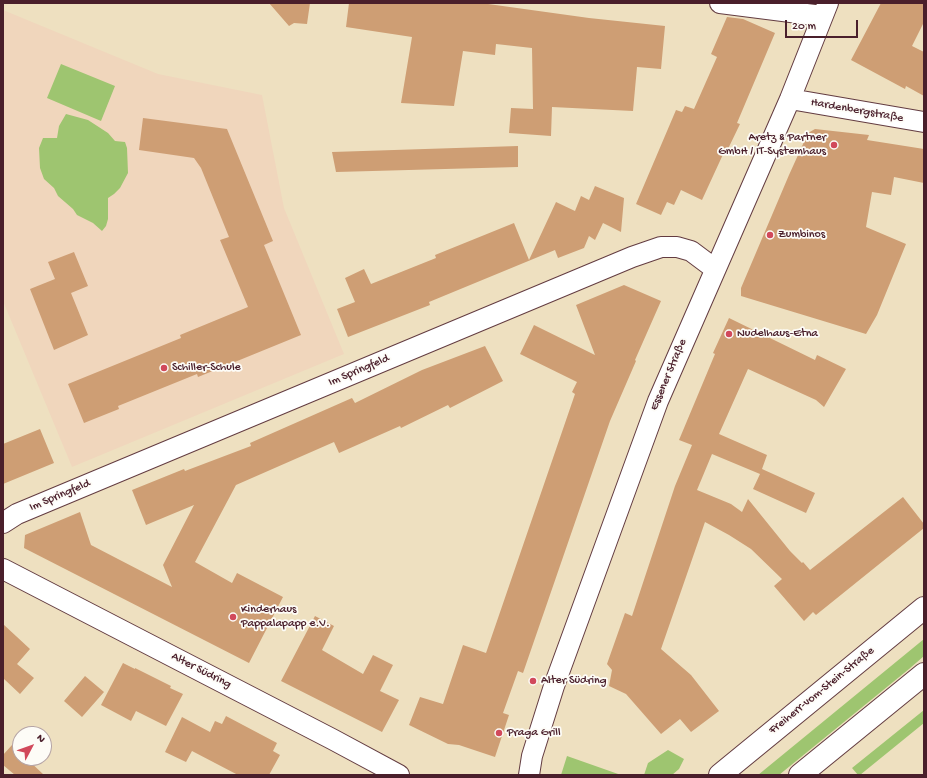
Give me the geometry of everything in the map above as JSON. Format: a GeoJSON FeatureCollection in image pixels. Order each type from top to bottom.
{"type":"FeatureCollection","features":[{"type":"Feature","properties":{"kind":"main road","name":"Freiherr-vom-Stein-Straße"},"geometry":{"type":"LineString","coordinates":[[720,775],[924,608]]}},
{"type":"Feature","properties":{"kind":"main road"},"geometry":{"type":"LineString","coordinates":[[800,775],[924,674]]}},
{"type":"Feature","properties":{"kind":"street"},"geometry":{"type":"LineString","coordinates":[[720,3],[825,10]]}},
{"type":"Feature","properties":{"kind":"street","name":"Essener Straße"},"geometry":{"type":"LineString","coordinates":[[529,775],[532,756],[571,636],[658,401],[790,99],[825,10]]}},
{"type":"Feature","properties":{"kind":"street","name":"Hardenbergstraße"},"geometry":{"type":"LineString","coordinates":[[790,99],[924,122]]}},
{"type":"Feature","properties":{"kind":"street","name":"Im Springfeld"},"geometry":{"type":"LineString","coordinates":[[3,523],[18,514],[632,257],[661,247],[677,247],[691,251],[715,269]]}},
{"type":"Feature","properties":{"kind":"street","name":"Alter Südring"},"geometry":{"type":"LineString","coordinates":[[3,569],[399,775]]}},
{"type":"Feature","properties":{"kind":"street","name":"Essener Straße"},"geometry":{"type":"LineString","coordinates":[[532,756],[534,775]]}},
{"type":"Feature","properties":{"kind":"shaded area"},"geometry":{"type":"Polygon","coordinates":[[[3,10],[158,74],[262,95],[284,208],[344,354],[72,467],[3,301],[3,10]]]}},
{"type":"Feature","properties":{"kind":"green space"},"geometry":{"type":"Polygon","coordinates":[[[61,64],[115,86],[101,121],[47,98],[61,64]]]}},
{"type":"Feature","properties":{"kind":"green space"},"geometry":{"type":"Polygon","coordinates":[[[66,114],[88,120],[108,133],[115,141],[125,142],[127,148],[128,173],[120,188],[108,198],[108,219],[106,226],[102,231],[93,223],[77,215],[73,209],[58,196],[54,188],[44,179],[40,168],[39,148],[43,138],[57,138],[59,126],[66,114]]]}},
{"type":"Feature","properties":{"kind":"green space"},"geometry":{"type":"Polygon","coordinates":[[[924,639],[924,656],[909,669],[779,775],[758,775],[924,639]]]}},
{"type":"Feature","properties":{"kind":"green space"},"geometry":{"type":"Polygon","coordinates":[[[924,710],[924,723],[860,775],[858,775],[852,768],[924,710]]]}},
{"type":"Feature","properties":{"kind":"green space"},"geometry":{"type":"Polygon","coordinates":[[[668,750],[684,759],[679,769],[672,775],[644,775],[648,763],[668,750]]]}},
{"type":"Feature","properties":{"kind":"green space"},"geometry":{"type":"Polygon","coordinates":[[[567,756],[621,775],[561,775],[567,756]]]}},
{"type":"Feature","properties":{"kind":"building"},"geometry":{"type":"Polygon","coordinates":[[[269,3],[310,3],[307,24],[294,23],[289,26],[269,3]]]}},
{"type":"Feature","properties":{"kind":"building"},"geometry":{"type":"Polygon","coordinates":[[[349,3],[481,3],[589,18],[665,26],[661,69],[637,67],[633,111],[552,107],[551,136],[509,133],[511,108],[533,109],[532,48],[496,44],[495,55],[463,51],[454,106],[401,103],[412,37],[346,27],[349,3]]]}},
{"type":"Feature","properties":{"kind":"building"},"geometry":{"type":"Polygon","coordinates":[[[881,3],[924,3],[924,22],[912,46],[924,52],[924,96],[906,86],[905,89],[851,60],[881,3]]]}},
{"type":"Feature","properties":{"kind":"building"},"geometry":{"type":"Polygon","coordinates":[[[727,17],[743,19],[775,33],[737,123],[740,124],[727,151],[725,150],[702,200],[681,190],[674,205],[667,202],[661,215],[636,204],[676,110],[682,112],[685,106],[694,109],[717,57],[711,54],[727,17]]]}},
{"type":"Feature","properties":{"kind":"building"},"geometry":{"type":"Polygon","coordinates":[[[143,118],[227,129],[273,241],[264,245],[301,335],[198,377],[197,374],[118,406],[119,409],[84,423],[68,384],[181,338],[180,335],[248,307],[220,240],[229,237],[201,168],[194,158],[139,150],[143,118]]]}},
{"type":"Feature","properties":{"kind":"building"},"geometry":{"type":"Polygon","coordinates":[[[815,129],[869,135],[867,140],[924,149],[924,183],[894,177],[891,195],[872,192],[866,227],[906,244],[877,315],[866,334],[741,296],[741,288],[789,175],[808,133],[815,129]]]}},
{"type":"Feature","properties":{"kind":"building"},"geometry":{"type":"Polygon","coordinates":[[[518,146],[518,167],[336,172],[332,152],[518,146]]]}},
{"type":"Feature","properties":{"kind":"building"},"geometry":{"type":"Polygon","coordinates":[[[595,186],[624,198],[621,232],[603,223],[595,240],[589,236],[584,248],[558,258],[555,250],[429,302],[430,305],[348,337],[337,309],[355,302],[345,278],[364,269],[371,284],[436,258],[435,255],[514,223],[529,260],[556,202],[575,211],[581,196],[589,200],[595,186]]]}},
{"type":"Feature","properties":{"kind":"building"},"geometry":{"type":"Polygon","coordinates":[[[74,252],[88,286],[71,293],[88,335],[54,350],[30,289],[55,279],[48,262],[74,252]]]}},
{"type":"Feature","properties":{"kind":"building"},"geometry":{"type":"Polygon","coordinates":[[[624,285],[661,301],[610,421],[523,673],[518,671],[503,713],[509,715],[495,757],[459,745],[448,744],[409,725],[420,697],[443,704],[463,645],[486,653],[575,394],[572,392],[577,382],[520,354],[534,325],[595,355],[576,305],[624,285]]]}},
{"type":"Feature","properties":{"kind":"building"},"geometry":{"type":"Polygon","coordinates":[[[729,318],[815,360],[817,355],[846,369],[824,407],[816,400],[748,369],[719,434],[767,455],[762,469],[815,493],[806,513],[753,489],[760,474],[712,454],[697,490],[731,504],[742,512],[748,499],[790,551],[810,570],[903,497],[924,524],[924,528],[816,615],[813,612],[804,621],[774,586],[782,579],[751,549],[705,522],[661,649],[691,675],[719,711],[691,732],[680,719],[661,734],[626,694],[609,686],[612,670],[607,664],[625,613],[632,616],[675,486],[692,445],[679,440],[715,354],[713,353],[729,318]]]}},
{"type":"Feature","properties":{"kind":"building"},"geometry":{"type":"Polygon","coordinates":[[[485,346],[503,381],[450,408],[448,405],[401,428],[400,426],[339,453],[334,442],[236,485],[195,562],[232,583],[237,573],[283,597],[249,663],[24,548],[25,535],[80,512],[91,545],[172,587],[163,565],[194,505],[146,525],[132,490],[184,469],[185,471],[251,446],[250,443],[352,398],[355,403],[422,370],[485,346]]]}},
{"type":"Feature","properties":{"kind":"building"},"geometry":{"type":"Polygon","coordinates":[[[40,429],[54,463],[3,484],[3,444],[40,429]]]}},
{"type":"Feature","properties":{"kind":"building"},"geometry":{"type":"Polygon","coordinates":[[[315,616],[334,626],[322,650],[363,674],[373,655],[393,665],[380,691],[399,700],[382,732],[281,681],[315,616]]]}},
{"type":"Feature","properties":{"kind":"building"},"geometry":{"type":"Polygon","coordinates":[[[3,624],[30,649],[17,664],[34,678],[20,694],[4,679],[3,680],[3,624]]]}},
{"type":"Feature","properties":{"kind":"building"},"geometry":{"type":"Polygon","coordinates":[[[123,663],[171,686],[170,688],[183,694],[166,726],[136,711],[131,721],[101,705],[123,663]]]}},
{"type":"Feature","properties":{"kind":"building"},"geometry":{"type":"Polygon","coordinates":[[[85,676],[104,692],[82,717],[64,701],[85,676]]]}},
{"type":"Feature","properties":{"kind":"building"},"geometry":{"type":"Polygon","coordinates":[[[226,716],[277,743],[273,751],[280,755],[269,775],[238,775],[192,751],[186,762],[165,752],[182,717],[210,732],[215,721],[222,724],[226,716]]]}},
{"type":"Feature","properties":{"kind":"building"},"geometry":{"type":"Polygon","coordinates":[[[12,745],[12,766],[34,766],[44,775],[15,775],[3,765],[3,755],[12,745]]]}},
{"type":"Feature","properties":{"kind":"place","name":"Aretz & Partner GmbH / IT-Systemhaus"},"geometry":{"type":"Point","coordinates":[834,145]}},
{"type":"Feature","properties":{"kind":"place","name":"Zumbinos"},"geometry":{"type":"Point","coordinates":[770,235]}},
{"type":"Feature","properties":{"kind":"place","name":"Nudelhaus-Etna"},"geometry":{"type":"Point","coordinates":[729,334]}},
{"type":"Feature","properties":{"kind":"place","name":"Schiller-Schule"},"geometry":{"type":"Point","coordinates":[164,368]}},
{"type":"Feature","properties":{"kind":"place","name":"Kinderhaus Pappalapapp e.V."},"geometry":{"type":"Point","coordinates":[233,617]}},
{"type":"Feature","properties":{"kind":"place","name":"Alter Südring"},"geometry":{"type":"Point","coordinates":[533,681]}},
{"type":"Feature","properties":{"kind":"place","name":"Praga Grill"},"geometry":{"type":"Point","coordinates":[499,733]}}]}
